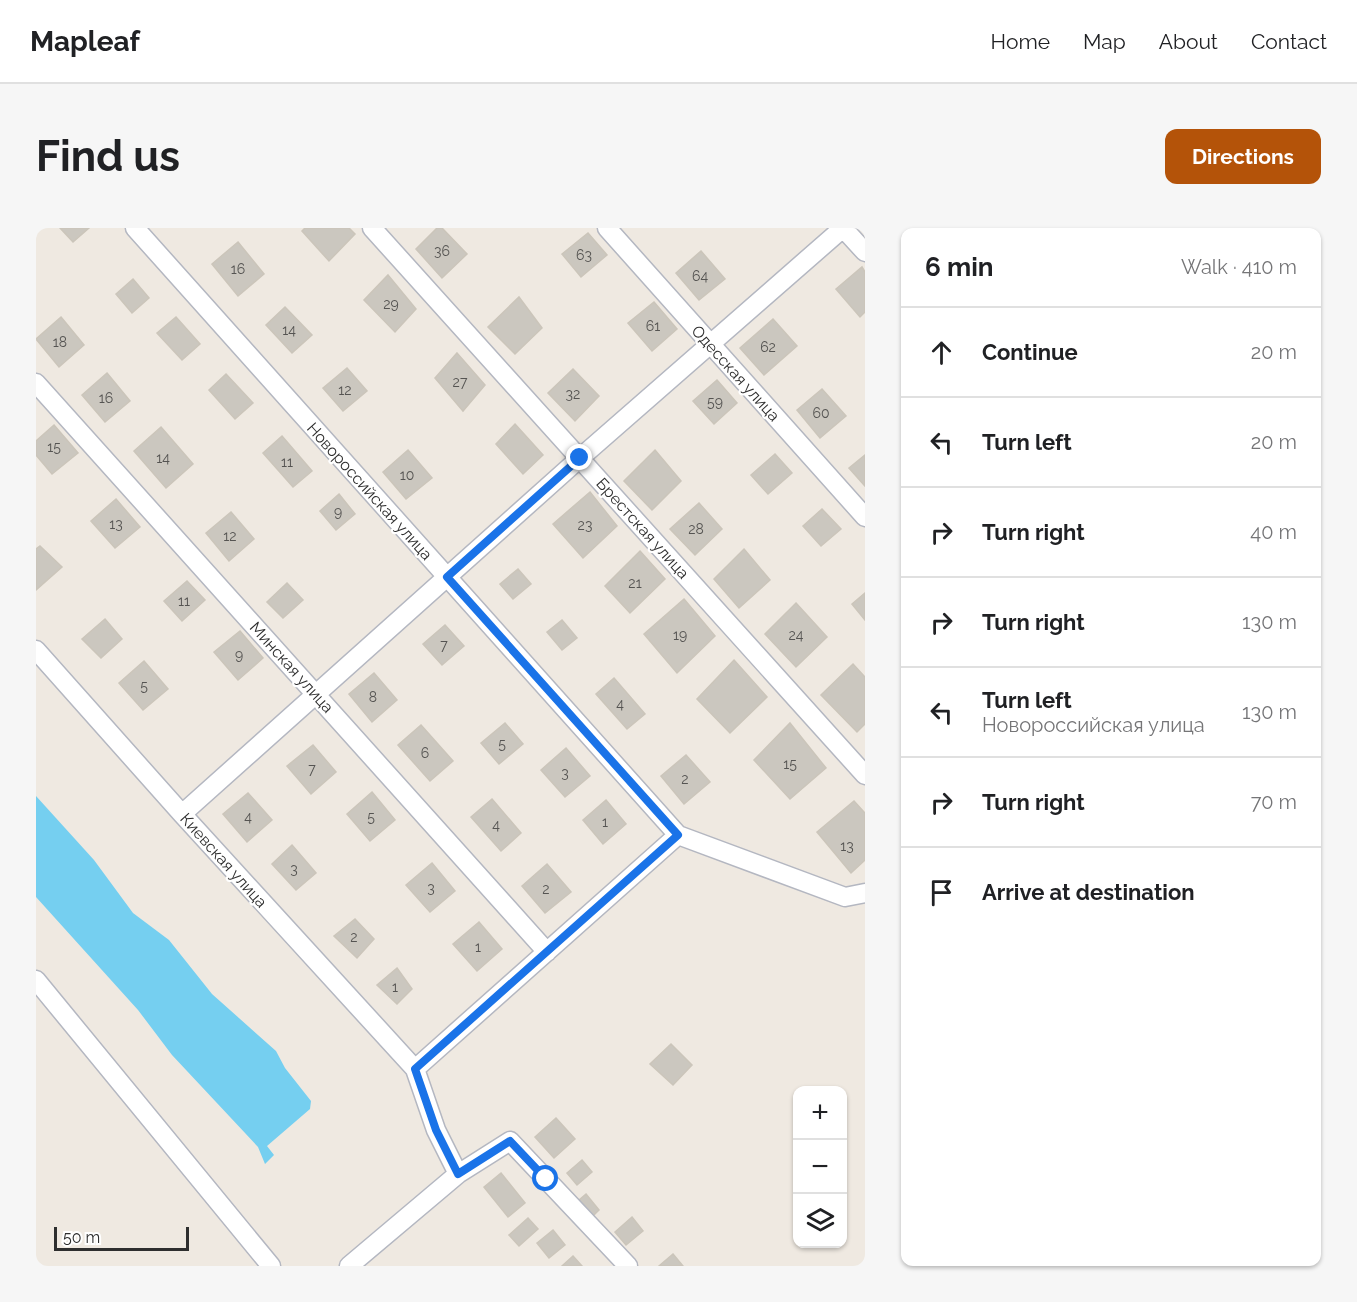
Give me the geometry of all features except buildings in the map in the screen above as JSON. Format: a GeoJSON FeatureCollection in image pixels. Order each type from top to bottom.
{"type":"FeatureCollection","features":[{"type":"Feature","properties":{"kind":"street","name":"Новороссийская улица"},"geometry":{"type":"LineString","coordinates":[[135,228],[678,835]]}},
{"type":"Feature","properties":{"kind":"street","name":"Брестская улица"},"geometry":{"type":"LineString","coordinates":[[372,228],[865,775]]}},
{"type":"Feature","properties":{"kind":"street","name":"Одесская улица"},"geometry":{"type":"LineString","coordinates":[[607,228],[865,517]]}},
{"type":"Feature","properties":{"kind":"street"},"geometry":{"type":"LineString","coordinates":[[182,814],[580,458],[843,228],[865,252]]}},
{"type":"Feature","properties":{"kind":"street","name":"Минская улица"},"geometry":{"type":"LineString","coordinates":[[36,383],[547,952]]}},
{"type":"Feature","properties":{"kind":"street","name":"Киевская улица"},"geometry":{"type":"LineString","coordinates":[[36,650],[415,1069]]}},
{"type":"Feature","properties":{"kind":"street"},"geometry":{"type":"LineString","coordinates":[[458,1174],[436,1130],[415,1069],[678,835],[845,897],[865,893]]}},
{"type":"Feature","properties":{"kind":"street"},"geometry":{"type":"LineString","coordinates":[[36,980],[271,1266]]}},
{"type":"Feature","properties":{"kind":"street"},"geometry":{"type":"LineString","coordinates":[[349,1266],[458,1174],[510,1141],[628,1266]]}},
{"type":"Feature","properties":{"kind":"water"},"geometry":{"type":"Polygon","coordinates":[[[36,796],[94,860],[133,913],[169,940],[212,994],[276,1051],[285,1068],[311,1101],[310,1109],[267,1146],[274,1155],[265,1164],[258,1147],[172,1055],[138,1010],[36,897],[36,796]]]}},
{"type":"Feature","properties":{"kind":"route"},"geometry":{"type":"LineString","coordinates":[[546,1179],[510,1141],[458,1174],[436,1130],[415,1069],[678,835],[447,577],[580,458]]}}]}
